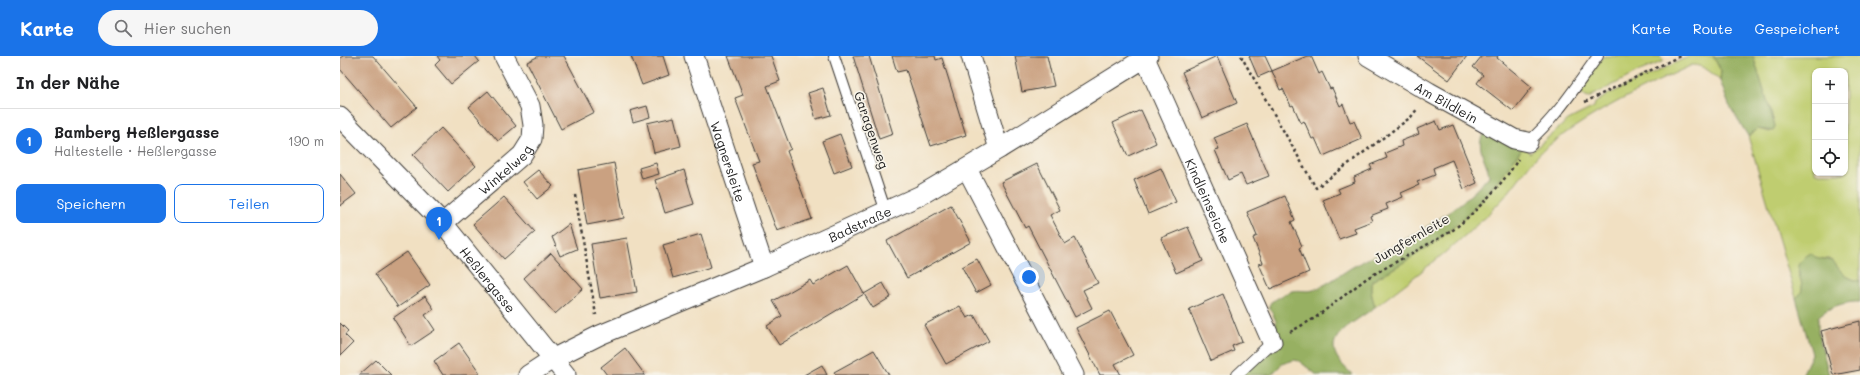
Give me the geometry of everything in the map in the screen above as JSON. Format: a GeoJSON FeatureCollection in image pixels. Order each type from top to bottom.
{"type":"FeatureCollection","features":[{"type":"Feature","properties":{"kind":"street","name":"Winkelweg"},"geometry":{"type":"LineString","coordinates":[[443,223],[522,155],[532,139],[533,125],[530,106],[504,56]]}},
{"type":"Feature","properties":{"kind":"street","name":"Wagnersleite"},"geometry":{"type":"LineString","coordinates":[[694,56],[764,267]]}},
{"type":"Feature","properties":{"kind":"street"},"geometry":{"type":"LineString","coordinates":[[971,56],[999,149]]}},
{"type":"Feature","properties":{"kind":"street","name":"Am Bildlein"},"geometry":{"type":"LineString","coordinates":[[1368,56],[1514,139],[1528,142]]}},
{"type":"Feature","properties":{"kind":"street","name":"Badstraße"},"geometry":{"type":"LineString","coordinates":[[528,375],[554,358],[600,335],[764,267],[886,212],[967,169],[1147,57]]}},
{"type":"Feature","properties":{"kind":"street","name":"Kindleinseiche"},"geometry":{"type":"LineString","coordinates":[[1147,57],[1272,342]]}},
{"type":"Feature","properties":{"kind":"street","name":"Heßlergasse"},"geometry":{"type":"LineString","coordinates":[[340,117],[443,223],[554,358],[566,375]]}},
{"type":"Feature","properties":{"kind":"street"},"geometry":{"type":"LineString","coordinates":[[967,169],[1074,375]]}},
{"type":"Feature","properties":{"kind":"lane","name":"Garagenweg"},"geometry":{"type":"LineString","coordinates":[[834,56],[886,212]]}},
{"type":"Feature","properties":{"kind":"lane"},"geometry":{"type":"LineString","coordinates":[[1528,142],[1542,130],[1557,113],[1598,56]]}},
{"type":"Feature","properties":{"kind":"lane"},"geometry":{"type":"LineString","coordinates":[[1237,375],[1272,342]]}},
{"type":"Feature","properties":{"kind":"path"},"geometry":{"type":"LineString","coordinates":[[1241,56],[1316,188],[1411,117],[1429,92]]}},
{"type":"Feature","properties":{"kind":"path"},"geometry":{"type":"LineString","coordinates":[[1557,113],[1590,100],[1680,56]]}},
{"type":"Feature","properties":{"kind":"path","name":"Jungfernleite"},"geometry":{"type":"LineString","coordinates":[[1272,342],[1315,318],[1367,278],[1450,232],[1461,224],[1517,162],[1528,142]]}},
{"type":"Feature","properties":{"kind":"path"},"geometry":{"type":"LineString","coordinates":[[575,196],[600,335]]}},
{"type":"Feature","properties":{"kind":"green space"},"geometry":{"type":"Polygon","coordinates":[[[1604,56],[1660,56],[1664,61],[1640,71],[1588,98],[1582,94],[1582,87],[1604,56]]]}},
{"type":"Feature","properties":{"kind":"green space"},"geometry":{"type":"Polygon","coordinates":[[[1690,56],[1713,56],[1721,71],[1720,81],[1711,72],[1704,68],[1692,65],[1620,100],[1568,131],[1544,149],[1531,163],[1507,195],[1471,230],[1440,257],[1375,307],[1371,291],[1372,281],[1427,247],[1458,223],[1476,206],[1523,147],[1530,153],[1568,120],[1594,107],[1595,103],[1607,95],[1690,56]]]}},
{"type":"Feature","properties":{"kind":"green space"},"geometry":{"type":"Polygon","coordinates":[[[1713,56],[1753,56],[1775,126],[1773,131],[1758,129],[1748,136],[1729,105],[1720,81],[1721,71],[1713,56]]]}},
{"type":"Feature","properties":{"kind":"green space"},"geometry":{"type":"Polygon","coordinates":[[[1753,56],[1860,56],[1860,281],[1846,276],[1829,259],[1820,259],[1815,257],[1798,271],[1802,282],[1802,289],[1796,298],[1748,136],[1758,129],[1770,132],[1775,126],[1753,56]]]}},
{"type":"Feature","properties":{"kind":"green space"},"geometry":{"type":"Polygon","coordinates":[[[1485,132],[1523,147],[1476,206],[1458,223],[1427,247],[1372,281],[1371,291],[1375,307],[1344,329],[1334,344],[1335,353],[1341,363],[1353,375],[1317,375],[1299,361],[1294,360],[1282,364],[1271,375],[1241,375],[1276,331],[1276,321],[1269,306],[1271,302],[1292,291],[1313,290],[1326,284],[1356,265],[1410,237],[1444,216],[1475,191],[1489,176],[1480,143],[1485,132]]]}},
{"type":"Feature","properties":{"kind":"green space"},"geometry":{"type":"Polygon","coordinates":[[[1811,253],[1815,257],[1833,261],[1844,274],[1851,279],[1860,281],[1860,302],[1838,305],[1822,313],[1818,317],[1818,332],[1829,375],[1802,375],[1812,354],[1796,298],[1801,293],[1802,288],[1799,265],[1803,259],[1811,253]]]}},
{"type":"Feature","properties":{"kind":"building"},"geometry":{"type":"Polygon","coordinates":[[[343,56],[373,56],[417,107],[391,128],[340,69],[340,58],[343,56]]]}},
{"type":"Feature","properties":{"kind":"building"},"geometry":{"type":"Polygon","coordinates":[[[437,56],[475,56],[479,61],[451,84],[435,65],[440,60],[437,56]]]}},
{"type":"Feature","properties":{"kind":"building"},"geometry":{"type":"Polygon","coordinates":[[[539,56],[564,56],[594,112],[561,129],[527,62],[539,56]]]}},
{"type":"Feature","properties":{"kind":"building"},"geometry":{"type":"Polygon","coordinates":[[[631,56],[663,56],[669,75],[642,85],[631,56]]]}},
{"type":"Feature","properties":{"kind":"building"},"geometry":{"type":"Polygon","coordinates":[[[728,56],[771,56],[780,81],[767,86],[791,149],[787,151],[812,219],[777,231],[752,163],[759,161],[735,98],[743,95],[728,56]]]}},
{"type":"Feature","properties":{"kind":"building"},"geometry":{"type":"Polygon","coordinates":[[[853,56],[869,56],[893,134],[879,139],[853,56]]]}},
{"type":"Feature","properties":{"kind":"building"},"geometry":{"type":"Polygon","coordinates":[[[892,56],[935,56],[936,60],[942,58],[966,135],[931,146],[906,70],[897,72],[892,56]]]}},
{"type":"Feature","properties":{"kind":"building"},"geometry":{"type":"Polygon","coordinates":[[[1015,56],[1047,56],[1054,86],[1022,92],[1015,56]]]}},
{"type":"Feature","properties":{"kind":"building"},"geometry":{"type":"Polygon","coordinates":[[[1217,56],[1237,103],[1202,118],[1182,72],[1217,56]]]}},
{"type":"Feature","properties":{"kind":"building"},"geometry":{"type":"Polygon","coordinates":[[[1249,56],[1265,56],[1272,71],[1258,77],[1249,56]]]}},
{"type":"Feature","properties":{"kind":"building"},"geometry":{"type":"Polygon","coordinates":[[[1307,56],[1311,56],[1319,74],[1322,72],[1330,89],[1332,88],[1340,106],[1343,104],[1350,122],[1354,121],[1362,139],[1323,156],[1315,138],[1312,139],[1304,121],[1301,123],[1293,105],[1291,106],[1283,89],[1280,90],[1272,71],[1307,56]]]}},
{"type":"Feature","properties":{"kind":"building"},"geometry":{"type":"Polygon","coordinates":[[[1417,56],[1467,56],[1449,80],[1417,56]]]}},
{"type":"Feature","properties":{"kind":"building"},"geometry":{"type":"Polygon","coordinates":[[[1482,56],[1498,56],[1497,58],[1532,87],[1513,111],[1477,83],[1483,75],[1473,67],[1482,56]]]}},
{"type":"Feature","properties":{"kind":"building"},"geometry":{"type":"Polygon","coordinates":[[[823,88],[831,115],[816,119],[808,93],[823,88]]]}},
{"type":"Feature","properties":{"kind":"building"},"geometry":{"type":"Polygon","coordinates":[[[488,91],[516,126],[498,141],[469,107],[488,91]]]}},
{"type":"Feature","properties":{"kind":"building"},"geometry":{"type":"Polygon","coordinates":[[[647,106],[650,117],[633,122],[630,111],[647,106]]]}},
{"type":"Feature","properties":{"kind":"building"},"geometry":{"type":"Polygon","coordinates":[[[1141,110],[1156,143],[1128,156],[1113,123],[1141,110]]]}},
{"type":"Feature","properties":{"kind":"building"},"geometry":{"type":"Polygon","coordinates":[[[674,117],[681,146],[654,153],[647,123],[674,117]]]}},
{"type":"Feature","properties":{"kind":"building"},"geometry":{"type":"Polygon","coordinates":[[[1436,121],[1440,130],[1453,125],[1477,183],[1464,189],[1452,160],[1433,168],[1435,175],[1417,182],[1419,185],[1401,193],[1403,197],[1386,204],[1388,209],[1370,216],[1372,221],[1354,228],[1356,233],[1339,239],[1323,200],[1340,193],[1338,189],[1355,182],[1354,177],[1372,169],[1370,165],[1387,158],[1385,153],[1402,146],[1401,141],[1419,134],[1417,129],[1436,121]]]}},
{"type":"Feature","properties":{"kind":"building"},"geometry":{"type":"Polygon","coordinates":[[[1247,124],[1269,176],[1246,185],[1241,174],[1228,180],[1215,150],[1219,149],[1214,138],[1247,124]]]}},
{"type":"Feature","properties":{"kind":"building"},"geometry":{"type":"Polygon","coordinates":[[[441,128],[476,166],[448,192],[413,155],[441,128]]]}},
{"type":"Feature","properties":{"kind":"building"},"geometry":{"type":"Polygon","coordinates":[[[840,134],[852,166],[834,173],[822,141],[840,134]]]}},
{"type":"Feature","properties":{"kind":"building"},"geometry":{"type":"Polygon","coordinates":[[[614,163],[624,218],[587,225],[578,170],[614,163]]]}},
{"type":"Feature","properties":{"kind":"building"},"geometry":{"type":"Polygon","coordinates":[[[656,163],[659,174],[642,179],[639,168],[656,163]]]}},
{"type":"Feature","properties":{"kind":"building"},"geometry":{"type":"Polygon","coordinates":[[[1037,164],[1060,210],[1050,215],[1065,244],[1075,238],[1098,283],[1083,290],[1092,308],[1075,317],[1028,226],[1025,228],[1001,182],[1037,164]]]}},
{"type":"Feature","properties":{"kind":"building"},"geometry":{"type":"Polygon","coordinates":[[[1161,168],[1176,202],[1148,214],[1134,180],[1161,168]]]}},
{"type":"Feature","properties":{"kind":"building"},"geometry":{"type":"Polygon","coordinates":[[[538,170],[553,186],[537,199],[523,182],[538,170]]]}},
{"type":"Feature","properties":{"kind":"building"},"geometry":{"type":"Polygon","coordinates":[[[684,170],[694,204],[665,213],[655,180],[684,170]]]}},
{"type":"Feature","properties":{"kind":"building"},"geometry":{"type":"Polygon","coordinates":[[[340,174],[356,194],[340,206],[340,174]]]}},
{"type":"Feature","properties":{"kind":"building"},"geometry":{"type":"Polygon","coordinates":[[[1285,196],[1295,220],[1291,222],[1302,246],[1299,248],[1309,272],[1270,289],[1259,264],[1263,263],[1253,238],[1257,236],[1247,212],[1285,196]]]}},
{"type":"Feature","properties":{"kind":"building"},"geometry":{"type":"Polygon","coordinates":[[[504,197],[535,232],[504,259],[473,224],[504,197]]]}},
{"type":"Feature","properties":{"kind":"building"},"geometry":{"type":"Polygon","coordinates":[[[951,205],[971,242],[907,278],[887,241],[951,205]]]}},
{"type":"Feature","properties":{"kind":"building"},"geometry":{"type":"Polygon","coordinates":[[[569,224],[577,249],[560,256],[552,237],[569,224]]]}},
{"type":"Feature","properties":{"kind":"building"},"geometry":{"type":"Polygon","coordinates":[[[1188,227],[1203,261],[1176,273],[1161,238],[1188,227]]]}},
{"type":"Feature","properties":{"kind":"building"},"geometry":{"type":"Polygon","coordinates":[[[701,234],[711,267],[673,278],[663,245],[701,234]]]}},
{"type":"Feature","properties":{"kind":"building"},"geometry":{"type":"Polygon","coordinates":[[[627,238],[637,292],[600,298],[591,244],[627,238]]]}},
{"type":"Feature","properties":{"kind":"building"},"geometry":{"type":"Polygon","coordinates":[[[407,252],[430,285],[398,307],[375,274],[407,252]]]}},
{"type":"Feature","properties":{"kind":"building"},"geometry":{"type":"Polygon","coordinates":[[[551,253],[583,289],[555,314],[524,278],[551,253]]]}},
{"type":"Feature","properties":{"kind":"building"},"geometry":{"type":"Polygon","coordinates":[[[977,259],[991,285],[976,293],[962,267],[977,259]]]}},
{"type":"Feature","properties":{"kind":"building"},"geometry":{"type":"Polygon","coordinates":[[[848,265],[864,294],[779,345],[767,326],[782,316],[773,301],[810,280],[813,285],[848,265]]]}},
{"type":"Feature","properties":{"kind":"building"},"geometry":{"type":"Polygon","coordinates":[[[883,283],[891,297],[873,308],[864,294],[883,283]]]}},
{"type":"Feature","properties":{"kind":"building"},"geometry":{"type":"Polygon","coordinates":[[[1223,294],[1242,342],[1232,346],[1234,351],[1211,361],[1189,309],[1223,294]]]}},
{"type":"Feature","properties":{"kind":"building"},"geometry":{"type":"Polygon","coordinates":[[[425,296],[434,309],[425,315],[435,330],[411,346],[393,318],[425,296]]]}},
{"type":"Feature","properties":{"kind":"building"},"geometry":{"type":"Polygon","coordinates":[[[960,306],[967,318],[974,315],[989,341],[946,364],[924,325],[960,306]]]}},
{"type":"Feature","properties":{"kind":"building"},"geometry":{"type":"Polygon","coordinates":[[[1110,311],[1133,355],[1115,364],[1121,375],[1100,375],[1076,328],[1110,311]]]}},
{"type":"Feature","properties":{"kind":"building"},"geometry":{"type":"Polygon","coordinates":[[[1860,321],[1860,370],[1833,375],[1821,331],[1860,321]]]}},
{"type":"Feature","properties":{"kind":"building"},"geometry":{"type":"Polygon","coordinates":[[[340,323],[348,331],[345,335],[353,343],[340,356],[340,323]]]}},
{"type":"Feature","properties":{"kind":"building"},"geometry":{"type":"Polygon","coordinates":[[[459,343],[480,373],[476,375],[443,375],[434,361],[459,343]]]}},
{"type":"Feature","properties":{"kind":"building"},"geometry":{"type":"Polygon","coordinates":[[[625,348],[645,375],[607,375],[601,367],[625,348]]]}},
{"type":"Feature","properties":{"kind":"building"},"geometry":{"type":"Polygon","coordinates":[[[874,350],[889,375],[836,375],[834,372],[874,350]]]}},
{"type":"Feature","properties":{"kind":"building"},"geometry":{"type":"Polygon","coordinates":[[[376,360],[391,375],[359,375],[376,360]]]}},
{"type":"Feature","properties":{"kind":"building"},"geometry":{"type":"Polygon","coordinates":[[[822,365],[827,375],[804,375],[822,365]]]}},
{"type":"Feature","properties":{"kind":"place","name":"Bamberg Heßlergasse"},"geometry":{"type":"Point","coordinates":[439,240]}}]}
